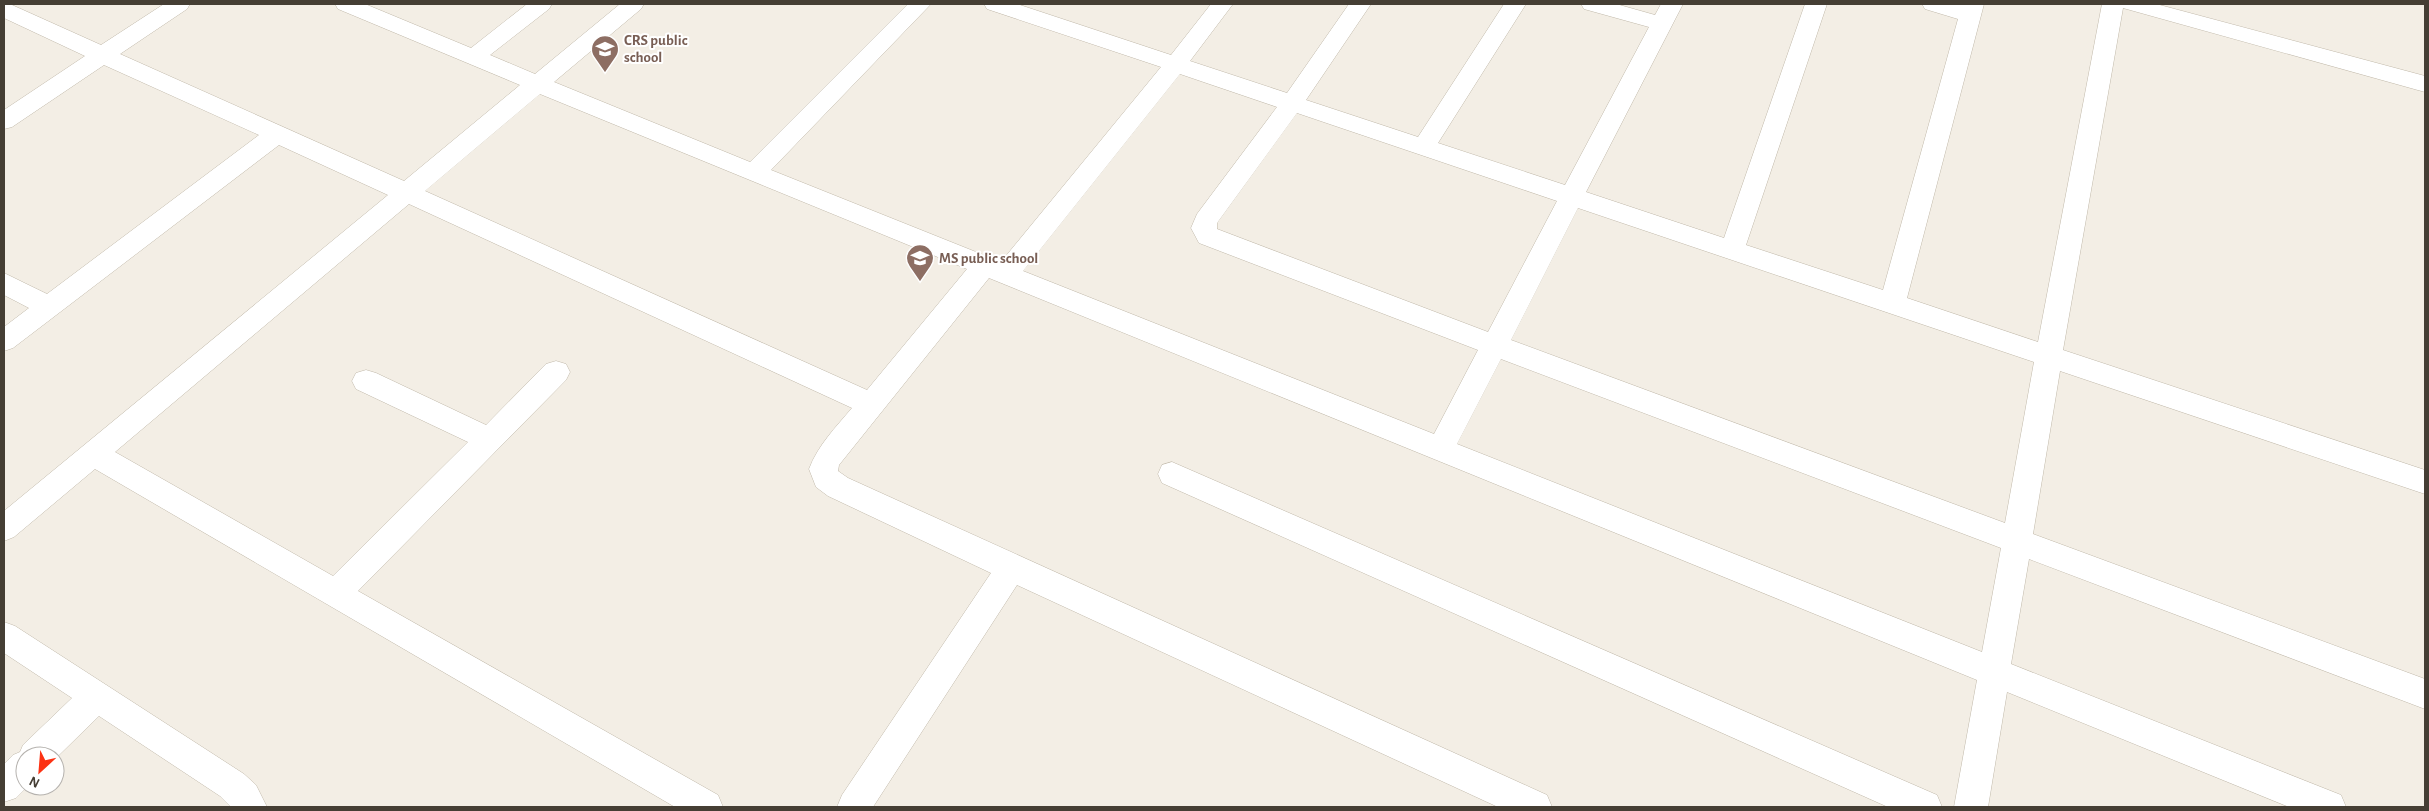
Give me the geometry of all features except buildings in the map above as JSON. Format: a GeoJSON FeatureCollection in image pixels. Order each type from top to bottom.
{"type":"FeatureCollection","features":[{"type":"Feature","properties":{"kind":"street"},"geometry":{"type":"LineString","coordinates":[[4,121],[179,4]]}},
{"type":"Feature","properties":{"kind":"street"},"geometry":{"type":"LineString","coordinates":[[346,4],[994,271],[2329,807]]}},
{"type":"Feature","properties":{"kind":"street"},"geometry":{"type":"LineString","coordinates":[[474,57],[541,4]]}},
{"type":"Feature","properties":{"kind":"street"},"geometry":{"type":"LineString","coordinates":[[4,528],[633,4]]}},
{"type":"Feature","properties":{"kind":"street"},"geometry":{"type":"LineString","coordinates":[[754,173],[920,4]]}},
{"type":"Feature","properties":{"kind":"street"},"geometry":{"type":"LineString","coordinates":[[994,4],[2425,482]]}},
{"type":"Feature","properties":{"kind":"street"},"geometry":{"type":"LineString","coordinates":[[1222,4],[1176,64],[994,271],[871,404],[827,459],[823,469],[826,478],[838,487],[1010,568],[1535,807]]}},
{"type":"Feature","properties":{"kind":"street"},"geometry":{"type":"LineString","coordinates":[[1360,4],[1292,103],[1206,220],[1203,228],[1208,236],[1217,241],[2425,694]]}},
{"type":"Feature","properties":{"kind":"street"},"geometry":{"type":"LineString","coordinates":[[1424,147],[1516,4]]}},
{"type":"Feature","properties":{"kind":"street"},"geometry":{"type":"LineString","coordinates":[[1592,4],[1662,24]]}},
{"type":"Feature","properties":{"kind":"street"},"geometry":{"type":"LineString","coordinates":[[1440,450],[1672,4]]}},
{"type":"Feature","properties":{"kind":"street"},"geometry":{"type":"LineString","coordinates":[[1732,250],[1816,4]]}},
{"type":"Feature","properties":{"kind":"street"},"geometry":{"type":"LineString","coordinates":[[1892,304],[1972,9],[1933,4]]}},
{"type":"Feature","properties":{"kind":"street"},"geometry":{"type":"LineString","coordinates":[[1972,807],[2049,356],[2113,4]]}},
{"type":"Feature","properties":{"kind":"street"},"geometry":{"type":"LineString","coordinates":[[2130,4],[2425,84]]}},
{"type":"Feature","properties":{"kind":"street"},"geometry":{"type":"LineString","coordinates":[[4,10],[871,404]]}},
{"type":"Feature","properties":{"kind":"street"},"geometry":{"type":"LineString","coordinates":[[4,341],[277,134]]}},
{"type":"Feature","properties":{"kind":"street"},"geometry":{"type":"LineString","coordinates":[[4,283],[49,307]]}},
{"type":"Feature","properties":{"kind":"street"},"geometry":{"type":"LineString","coordinates":[[336,593],[556,372]]}},
{"type":"Feature","properties":{"kind":"street"},"geometry":{"type":"LineString","coordinates":[[366,381],[489,439]]}},
{"type":"Feature","properties":{"kind":"street"},"geometry":{"type":"LineString","coordinates":[[94,454],[706,807]]}},
{"type":"Feature","properties":{"kind":"street"},"geometry":{"type":"LineString","coordinates":[[1172,474],[1925,807]]}},
{"type":"Feature","properties":{"kind":"street"},"geometry":{"type":"LineString","coordinates":[[854,807],[1010,568]]}},
{"type":"Feature","properties":{"kind":"street"},"geometry":{"type":"LineString","coordinates":[[4,636],[232,785],[244,797],[250,807]]}},
{"type":"Feature","properties":{"kind":"street"},"geometry":{"type":"LineString","coordinates":[[45,746],[97,696]]}},
{"type":"Feature","properties":{"kind":"street"},"geometry":{"type":"LineString","coordinates":[[4,786],[15,776]]}},
{"type":"Feature","properties":{"kind":"place","name":"CRS public school"},"geometry":{"type":"Point","coordinates":[605,73]}},
{"type":"Feature","properties":{"kind":"place","name":"MS public school"},"geometry":{"type":"Point","coordinates":[920,282]}}]}
